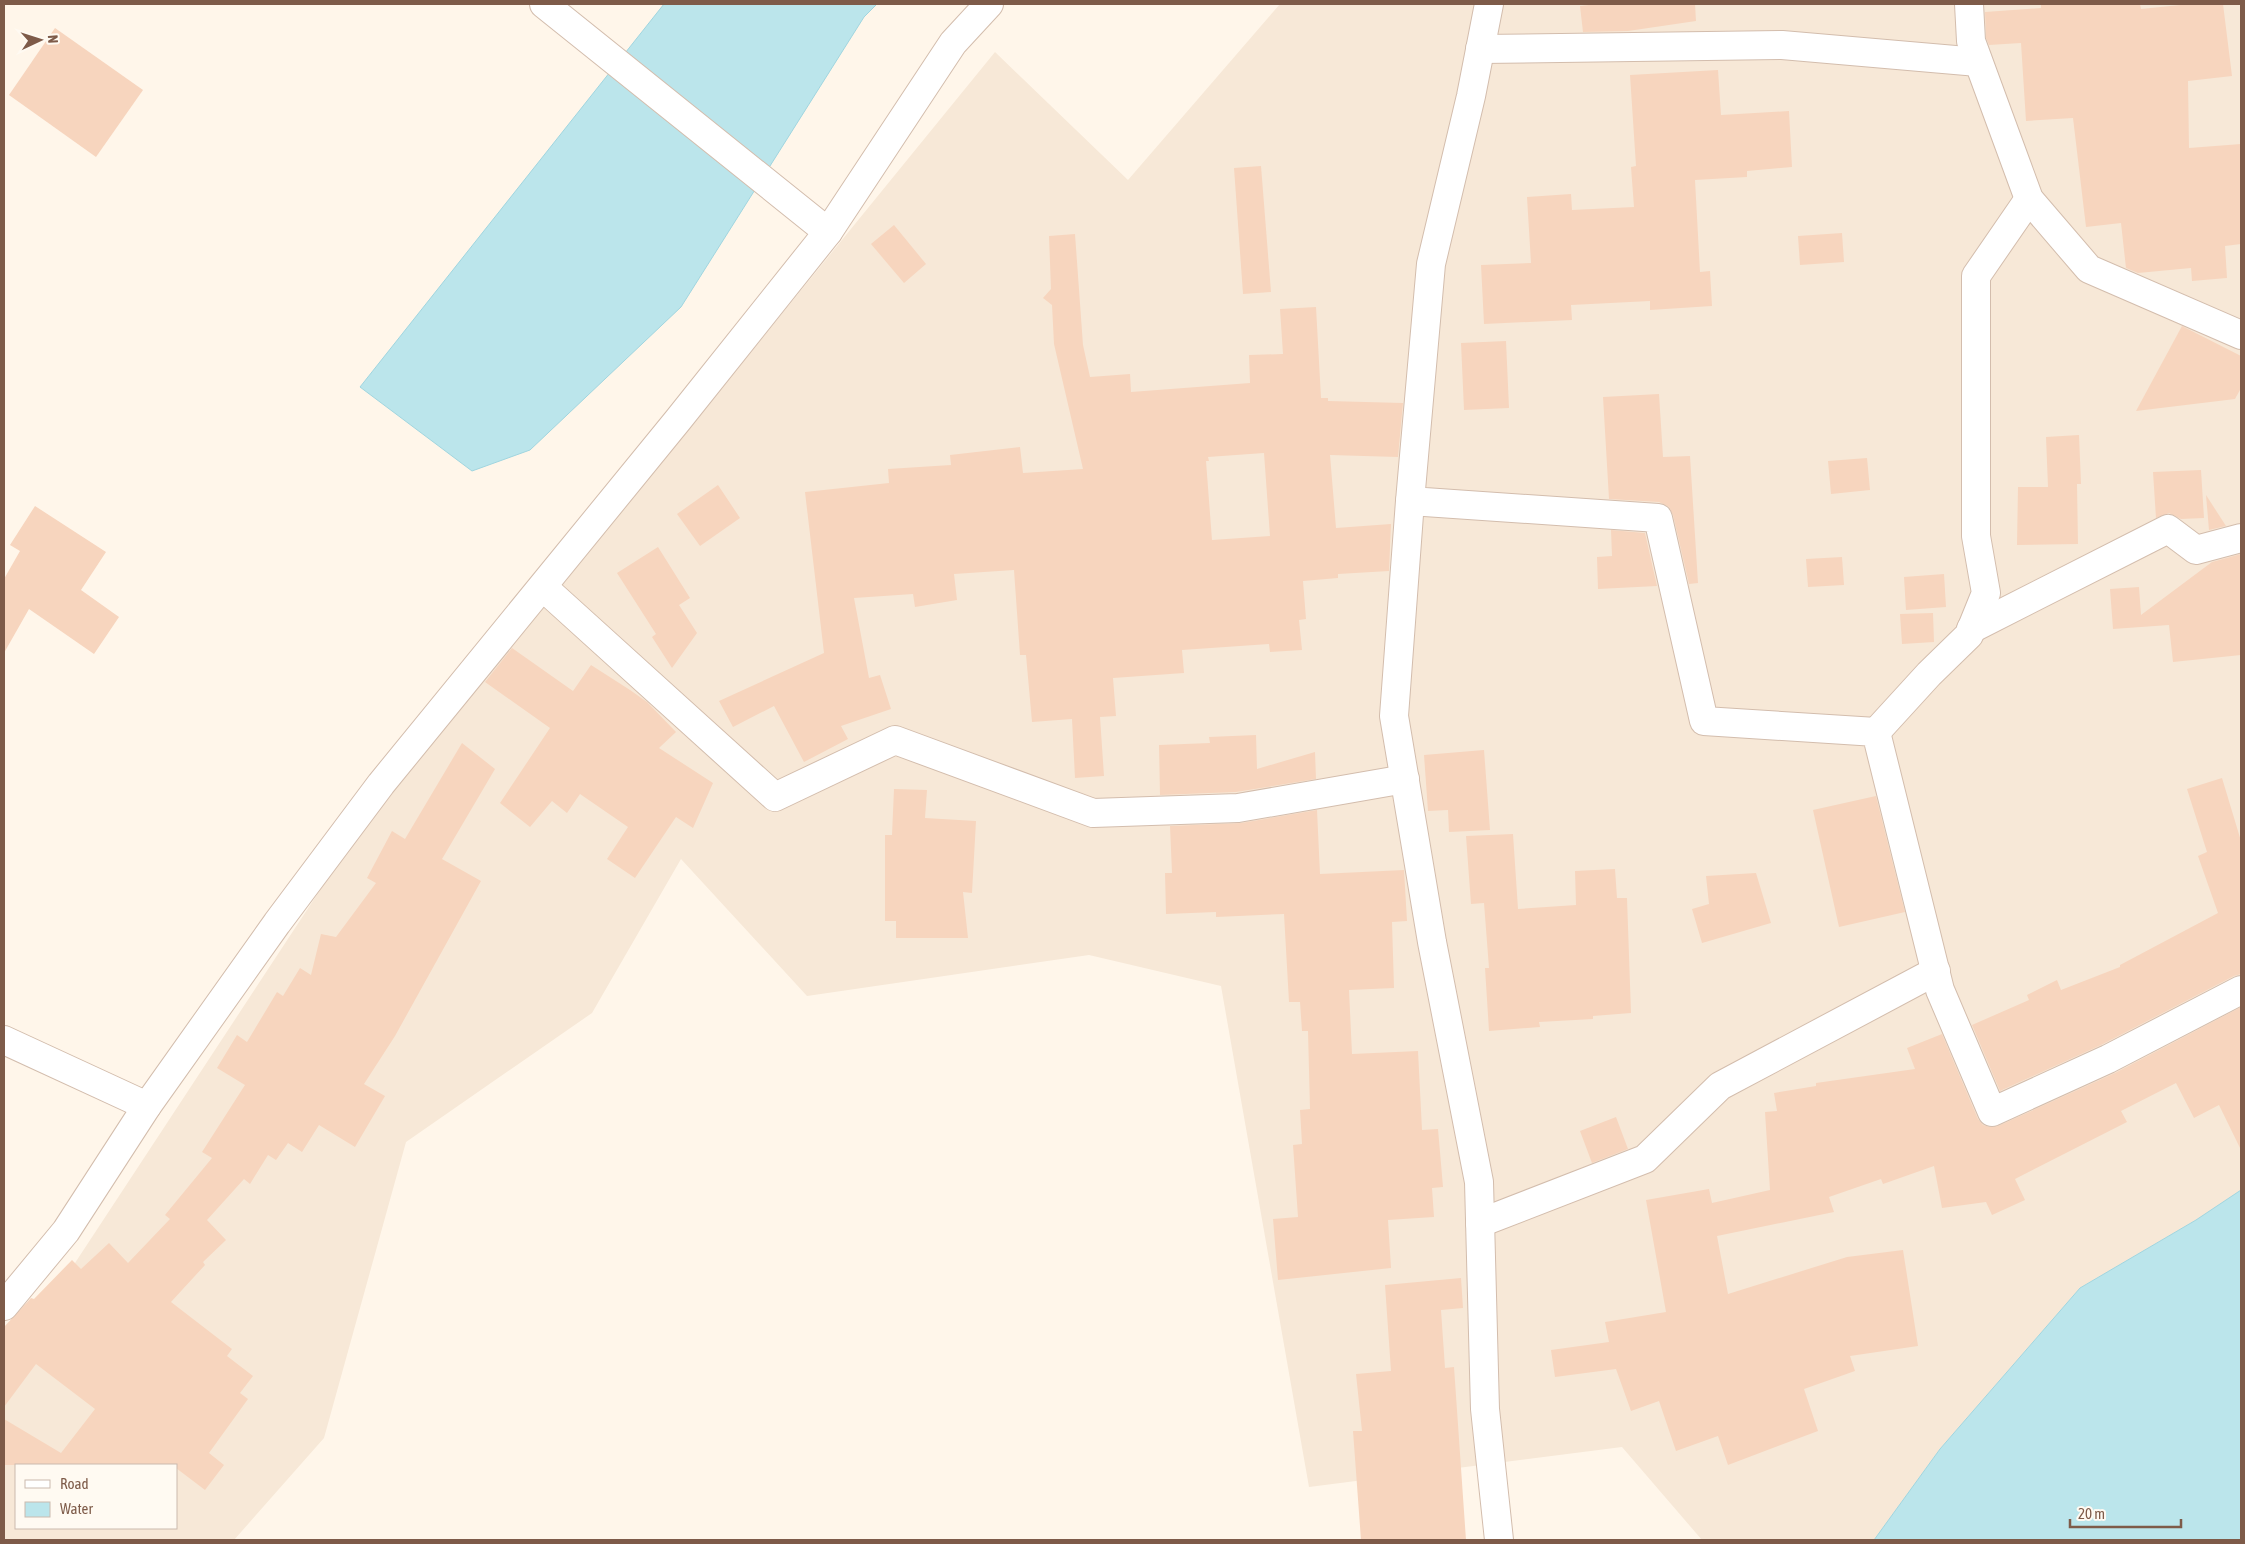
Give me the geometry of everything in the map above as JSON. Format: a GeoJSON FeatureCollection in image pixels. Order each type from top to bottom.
{"type":"FeatureCollection","features":[{"type":"Feature","properties":{"kind":"street"},"geometry":{"type":"LineString","coordinates":[[544,4],[828,232]]}},
{"type":"Feature","properties":{"kind":"street"},"geometry":{"type":"LineString","coordinates":[[4,1306],[66,1231],[148,1106],[277,923],[381,784],[543,587],[828,232],[953,42],[989,4]]}},
{"type":"Feature","properties":{"kind":"street"},"geometry":{"type":"LineString","coordinates":[[1489,4],[1471,96],[1431,264],[1410,501],[1394,716],[1432,942],[1479,1182],[1486,1409],[1498,1540]]}},
{"type":"Feature","properties":{"kind":"street"},"geometry":{"type":"LineString","coordinates":[[1970,4],[1971,41],[2029,199],[2089,269],[2241,335]]}},
{"type":"Feature","properties":{"kind":"street"},"geometry":{"type":"LineString","coordinates":[[1480,49],[1782,45],[1978,62]]}},
{"type":"Feature","properties":{"kind":"street"},"geometry":{"type":"LineString","coordinates":[[1876,732],[1929,674],[1969,635],[1986,592],[1976,536],[1976,276],[2029,199]]}},
{"type":"Feature","properties":{"kind":"street"},"geometry":{"type":"LineString","coordinates":[[1410,501],[1658,518],[1704,721],[1876,732]]}},
{"type":"Feature","properties":{"kind":"street"},"geometry":{"type":"LineString","coordinates":[[1971,629],[2168,529],[2196,550],[2241,538]]}},
{"type":"Feature","properties":{"kind":"street"},"geometry":{"type":"LineString","coordinates":[[543,587],[775,796],[895,740],[1093,813],[1238,808],[1405,779]]}},
{"type":"Feature","properties":{"kind":"street"},"geometry":{"type":"LineString","coordinates":[[1876,732],[1940,990],[1992,1112],[2108,1058],[2241,990]]}},
{"type":"Feature","properties":{"kind":"street"},"geometry":{"type":"LineString","coordinates":[[1480,1223],[1645,1159],[1720,1086],[1936,971]]}},
{"type":"Feature","properties":{"kind":"street"},"geometry":{"type":"LineString","coordinates":[[4,1040],[148,1106]]}},
{"type":"Feature","properties":{"kind":"shaded area"},"geometry":{"type":"Polygon","coordinates":[[[1280,4],[2241,4],[2241,1190],[2196,1220],[2080,1288],[1940,1449],[1874,1540],[1702,1540],[1622,1447],[1309,1487],[1221,986],[1089,955],[807,996],[681,859],[592,1013],[406,1142],[324,1438],[234,1540],[4,1540],[4,1371],[351,843],[995,52],[1128,180],[1280,4]]]}},
{"type":"Feature","properties":{"kind":"water"},"geometry":{"type":"Polygon","coordinates":[[[664,4],[877,4],[864,17],[681,307],[530,450],[472,471],[360,387],[664,4]]]}},
{"type":"Feature","properties":{"kind":"water"},"geometry":{"type":"Polygon","coordinates":[[[2241,1190],[2241,1540],[1874,1540],[1940,1449],[2080,1288],[2196,1220],[2241,1190]]]}},
{"type":"Feature","properties":{"kind":"building"},"geometry":{"type":"Polygon","coordinates":[[[1597,4],[1695,4],[1696,21],[1628,31],[1583,32],[1580,6],[1597,4]]]}},
{"type":"Feature","properties":{"kind":"building"},"geometry":{"type":"Polygon","coordinates":[[[2041,4],[2140,4],[2141,9],[2190,4],[2223,4],[2232,76],[2188,81],[2189,148],[2241,144],[2241,244],[2225,246],[2227,278],[2192,281],[2191,268],[2138,273],[2126,268],[2121,223],[2086,227],[2073,118],[2026,121],[2021,43],[1989,45],[1986,38],[1985,12],[2041,8],[2041,4]]]}},
{"type":"Feature","properties":{"kind":"building"},"geometry":{"type":"Polygon","coordinates":[[[55,28],[143,90],[96,157],[9,95],[55,28]]]}},
{"type":"Feature","properties":{"kind":"building"},"geometry":{"type":"Polygon","coordinates":[[[1718,70],[1721,115],[1789,111],[1792,167],[1747,171],[1747,177],[1695,180],[1700,272],[1710,271],[1712,306],[1650,310],[1650,301],[1571,305],[1572,320],[1484,324],[1481,265],[1531,263],[1527,197],[1571,194],[1572,210],[1634,207],[1631,167],[1636,166],[1630,75],[1718,70]]]}},
{"type":"Feature","properties":{"kind":"building"},"geometry":{"type":"Polygon","coordinates":[[[1261,166],[1271,292],[1243,294],[1234,168],[1261,166]]]}},
{"type":"Feature","properties":{"kind":"building"},"geometry":{"type":"Polygon","coordinates":[[[894,225],[926,264],[904,283],[871,244],[894,225]]]}},
{"type":"Feature","properties":{"kind":"building"},"geometry":{"type":"Polygon","coordinates":[[[1842,233],[1844,262],[1800,265],[1798,236],[1842,233]]]}},
{"type":"Feature","properties":{"kind":"building"},"geometry":{"type":"Polygon","coordinates":[[[1075,234],[1083,345],[1090,377],[1130,374],[1131,392],[1250,383],[1249,355],[1283,354],[1280,309],[1316,307],[1321,398],[1328,398],[1328,401],[1403,403],[1398,457],[1330,455],[1336,528],[1391,524],[1389,571],[1338,574],[1338,578],[1303,581],[1306,619],[1299,620],[1302,650],[1270,652],[1269,644],[1182,650],[1184,673],[1113,678],[1116,716],[1100,717],[1104,776],[1075,778],[1072,719],[1032,722],[1026,655],[1020,655],[1014,570],[954,574],[957,600],[915,607],[913,594],[854,598],[869,678],[880,675],[891,709],[841,726],[848,739],[804,762],[774,706],[733,727],[719,701],[824,653],[805,492],[889,483],[888,469],[951,465],[950,455],[1020,447],[1023,473],[1083,469],[1054,344],[1052,305],[1043,298],[1051,289],[1049,236],[1075,234]],[[1264,453],[1208,457],[1209,461],[1206,461],[1212,540],[1270,536],[1264,453]]]}},
{"type":"Feature","properties":{"kind":"building"},"geometry":{"type":"Polygon","coordinates":[[[2182,326],[2241,356],[2241,388],[2235,399],[2136,411],[2182,326]]]}},
{"type":"Feature","properties":{"kind":"building"},"geometry":{"type":"Polygon","coordinates":[[[1506,341],[1509,408],[1464,410],[1461,343],[1506,341]]]}},
{"type":"Feature","properties":{"kind":"building"},"geometry":{"type":"Polygon","coordinates":[[[1659,394],[1663,457],[1690,456],[1698,583],[1689,584],[1673,515],[1669,507],[1659,502],[1609,499],[1603,397],[1659,394]]]}},
{"type":"Feature","properties":{"kind":"building"},"geometry":{"type":"Polygon","coordinates":[[[2079,435],[2081,484],[2077,484],[2078,544],[2017,545],[2018,487],[2048,487],[2046,437],[2079,435]]]}},
{"type":"Feature","properties":{"kind":"building"},"geometry":{"type":"Polygon","coordinates":[[[1867,458],[1870,490],[1831,494],[1828,461],[1867,458]]]}},
{"type":"Feature","properties":{"kind":"building"},"geometry":{"type":"Polygon","coordinates":[[[2201,470],[2204,518],[2181,519],[2169,513],[2156,518],[2153,472],[2201,470]]]}},
{"type":"Feature","properties":{"kind":"building"},"geometry":{"type":"Polygon","coordinates":[[[718,485],[740,518],[700,546],[677,514],[718,485]]]}},
{"type":"Feature","properties":{"kind":"building"},"geometry":{"type":"Polygon","coordinates":[[[2206,495],[2226,526],[2209,530],[2206,495]]]}},
{"type":"Feature","properties":{"kind":"building"},"geometry":{"type":"Polygon","coordinates":[[[35,506],[106,552],[81,590],[119,617],[94,654],[29,609],[4,653],[4,579],[20,551],[10,545],[35,506]]]}},
{"type":"Feature","properties":{"kind":"building"},"geometry":{"type":"Polygon","coordinates":[[[1611,530],[1645,533],[1657,586],[1598,589],[1597,557],[1612,556],[1611,530]]]}},
{"type":"Feature","properties":{"kind":"building"},"geometry":{"type":"Polygon","coordinates":[[[658,547],[690,598],[679,605],[697,633],[672,668],[652,637],[656,634],[617,573],[658,547]]]}},
{"type":"Feature","properties":{"kind":"building"},"geometry":{"type":"Polygon","coordinates":[[[2241,554],[2241,655],[2173,662],[2169,625],[2113,629],[2110,589],[2139,587],[2141,615],[2212,562],[2241,554]]]}},
{"type":"Feature","properties":{"kind":"building"},"geometry":{"type":"Polygon","coordinates":[[[1842,557],[1844,585],[1808,587],[1806,559],[1842,557]]]}},
{"type":"Feature","properties":{"kind":"building"},"geometry":{"type":"Polygon","coordinates":[[[1944,574],[1946,607],[1906,610],[1904,577],[1944,574]]]}},
{"type":"Feature","properties":{"kind":"building"},"geometry":{"type":"Polygon","coordinates":[[[1933,613],[1934,642],[1902,644],[1900,614],[1933,613]]]}},
{"type":"Feature","properties":{"kind":"building"},"geometry":{"type":"Polygon","coordinates":[[[512,648],[573,691],[591,665],[630,690],[647,702],[676,732],[659,748],[713,783],[693,828],[676,817],[635,878],[607,859],[628,827],[580,794],[567,813],[552,801],[530,827],[500,803],[550,728],[485,682],[512,648]]]}},
{"type":"Feature","properties":{"kind":"building"},"geometry":{"type":"Polygon","coordinates":[[[1256,735],[1257,769],[1315,752],[1316,779],[1236,792],[1160,795],[1159,745],[1210,743],[1209,737],[1256,735]]]}},
{"type":"Feature","properties":{"kind":"building"},"geometry":{"type":"Polygon","coordinates":[[[462,743],[495,769],[442,859],[481,881],[395,1036],[364,1084],[385,1096],[355,1147],[319,1125],[302,1152],[288,1143],[276,1160],[268,1155],[250,1184],[244,1179],[207,1220],[226,1240],[203,1262],[205,1265],[171,1302],[232,1349],[227,1356],[253,1376],[240,1393],[248,1399],[209,1453],[224,1465],[205,1490],[178,1470],[178,1464],[4,1465],[4,1419],[61,1453],[95,1409],[36,1364],[4,1407],[4,1327],[31,1298],[34,1299],[72,1260],[81,1269],[109,1243],[128,1263],[170,1219],[165,1215],[212,1158],[202,1152],[245,1085],[217,1068],[237,1035],[247,1042],[277,992],[283,996],[300,968],[311,975],[321,934],[336,937],[376,883],[367,878],[392,831],[405,839],[462,743]]]}},
{"type":"Feature","properties":{"kind":"building"},"geometry":{"type":"Polygon","coordinates":[[[1484,750],[1490,830],[1449,832],[1448,810],[1428,811],[1424,755],[1484,750]]]}},
{"type":"Feature","properties":{"kind":"building"},"geometry":{"type":"Polygon","coordinates":[[[2222,778],[2241,841],[2241,974],[2101,1045],[2000,1091],[1972,1025],[2029,1000],[2027,995],[2057,980],[2061,990],[2120,967],[2120,965],[2218,913],[2198,856],[2207,852],[2187,789],[2222,778]]]}},
{"type":"Feature","properties":{"kind":"building"},"geometry":{"type":"Polygon","coordinates":[[[894,789],[927,790],[925,818],[976,821],[972,893],[963,892],[968,938],[896,938],[896,921],[885,921],[885,835],[892,835],[894,789]]]}},
{"type":"Feature","properties":{"kind":"building"},"geometry":{"type":"Polygon","coordinates":[[[1876,796],[1905,912],[1839,927],[1813,810],[1876,796]]]}},
{"type":"Feature","properties":{"kind":"building"},"geometry":{"type":"Polygon","coordinates":[[[1317,810],[1320,874],[1404,870],[1407,921],[1392,922],[1394,988],[1349,990],[1352,1054],[1418,1051],[1422,1130],[1438,1129],[1443,1187],[1432,1188],[1434,1217],[1388,1220],[1391,1268],[1278,1280],[1273,1219],[1298,1217],[1293,1145],[1302,1144],[1300,1110],[1310,1109],[1308,1031],[1302,1031],[1300,1002],[1289,1002],[1284,914],[1216,917],[1216,912],[1166,914],[1165,873],[1172,873],[1170,826],[1241,823],[1317,810]]]}},
{"type":"Feature","properties":{"kind":"building"},"geometry":{"type":"Polygon","coordinates":[[[1513,834],[1518,909],[1576,905],[1575,871],[1615,869],[1617,898],[1627,898],[1631,1013],[1593,1016],[1593,1019],[1539,1022],[1540,1027],[1489,1031],[1485,968],[1489,968],[1484,903],[1471,904],[1466,836],[1513,834]]]}},
{"type":"Feature","properties":{"kind":"building"},"geometry":{"type":"Polygon","coordinates":[[[1756,873],[1771,923],[1702,943],[1692,909],[1709,904],[1706,876],[1756,873]]]}},
{"type":"Feature","properties":{"kind":"building"},"geometry":{"type":"Polygon","coordinates":[[[2241,1007],[2241,1150],[2219,1105],[2194,1118],[2176,1083],[2121,1111],[2127,1122],[2015,1179],[2025,1200],[1992,1215],[1986,1202],[1942,1208],[1934,1166],[1883,1184],[1881,1179],[1829,1197],[1834,1212],[1717,1236],[1728,1294],[1847,1257],[1903,1250],[1918,1346],[1850,1356],[1855,1371],[1804,1389],[1818,1431],[1728,1465],[1718,1436],[1676,1451],[1659,1401],[1631,1411],[1616,1369],[1555,1377],[1551,1350],[1609,1342],[1605,1322],[1666,1312],[1646,1200],[1709,1189],[1712,1203],[1770,1190],[1765,1112],[1777,1111],[1774,1093],[1816,1086],[1816,1083],[1915,1069],[1907,1048],[1942,1034],[1978,1119],[1983,1125],[1990,1127],[1998,1126],[2115,1073],[2241,1007]]]}},
{"type":"Feature","properties":{"kind":"building"},"geometry":{"type":"Polygon","coordinates":[[[1616,1117],[1628,1149],[1592,1163],[1580,1131],[1616,1117]]]}},
{"type":"Feature","properties":{"kind":"building"},"geometry":{"type":"Polygon","coordinates":[[[1461,1278],[1463,1308],[1441,1310],[1445,1368],[1454,1367],[1466,1540],[1361,1540],[1353,1431],[1362,1431],[1356,1374],[1391,1371],[1385,1285],[1461,1278]]]}}]}
